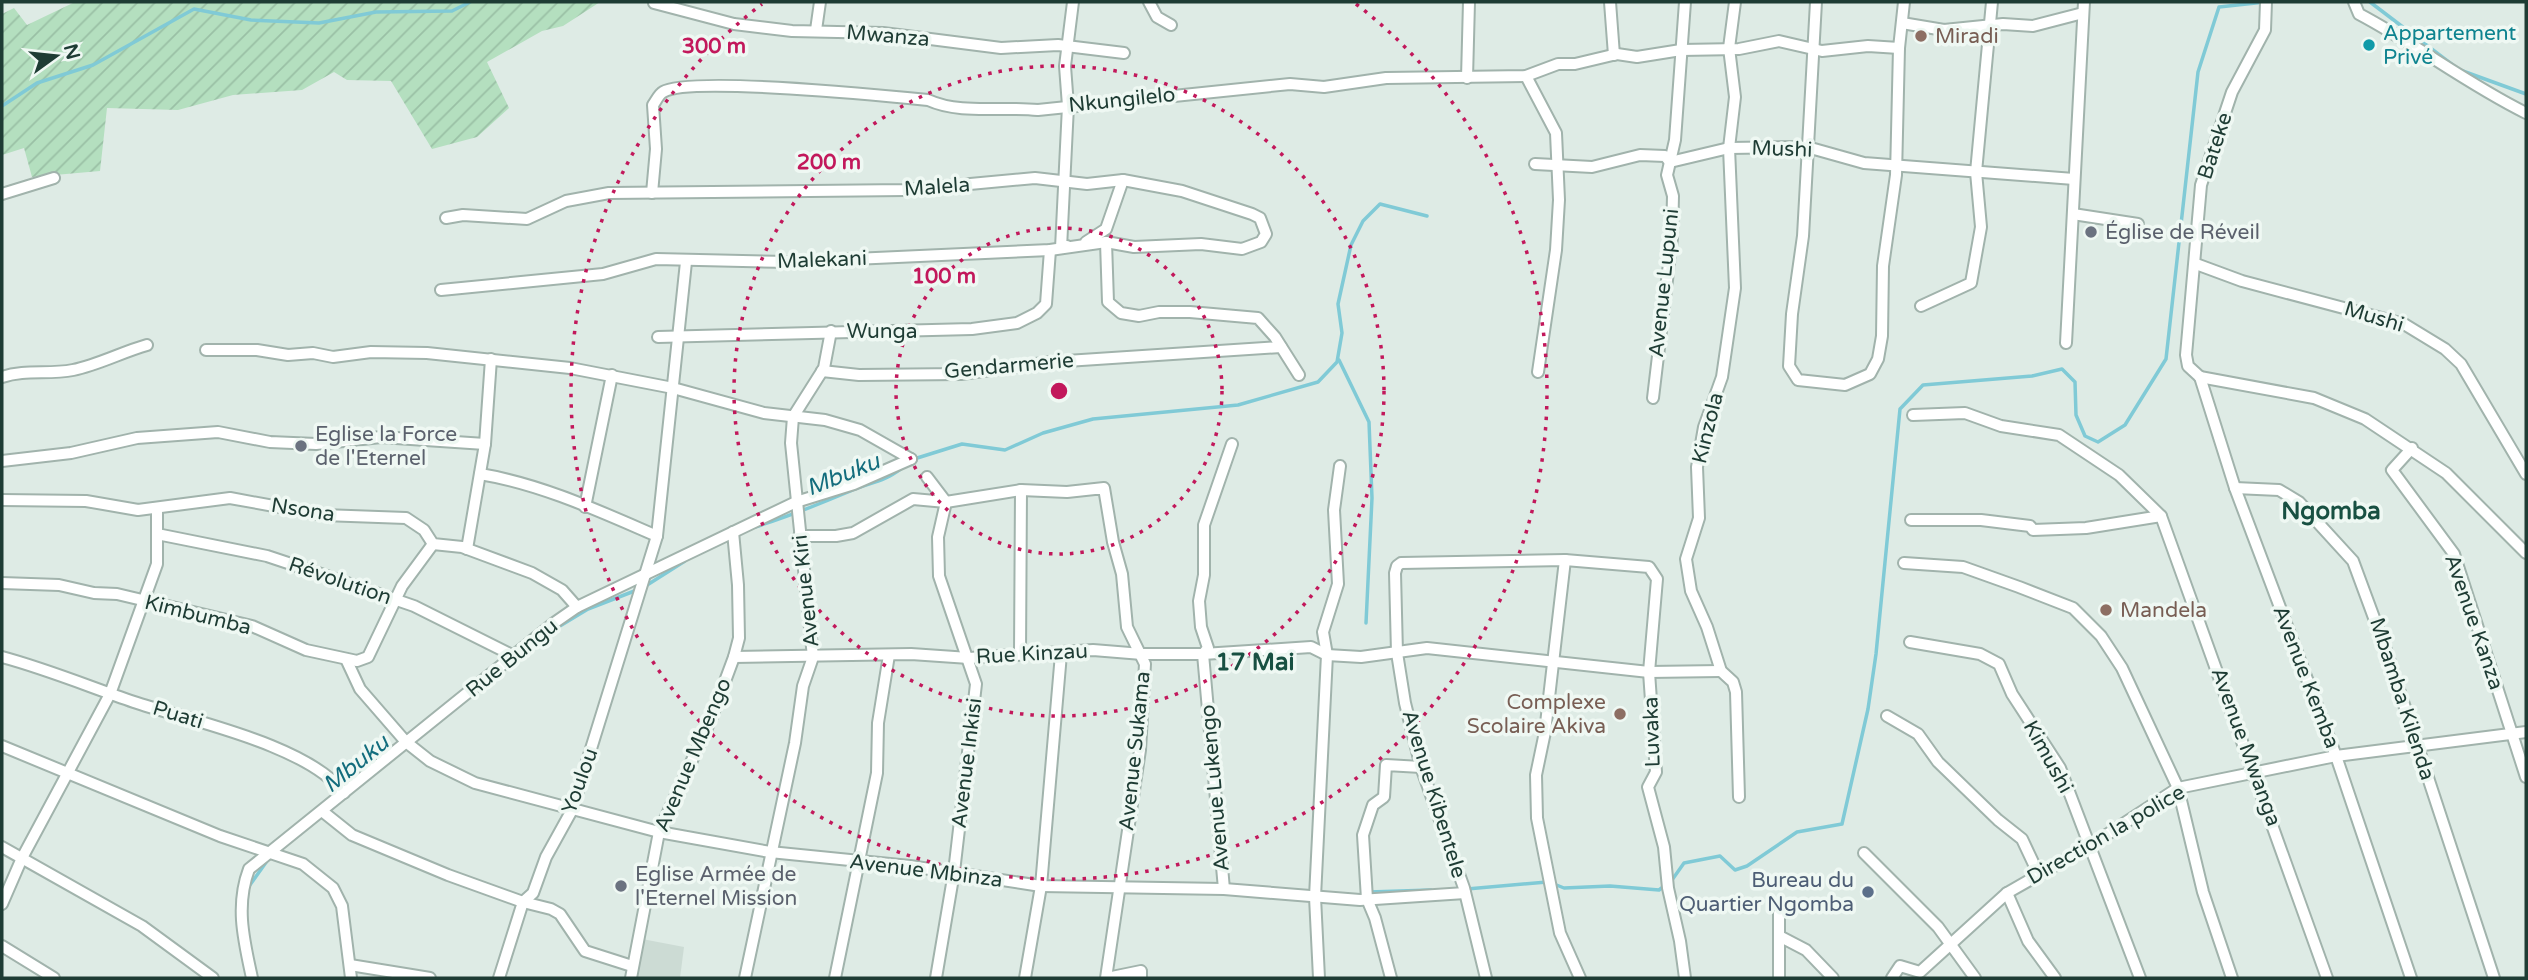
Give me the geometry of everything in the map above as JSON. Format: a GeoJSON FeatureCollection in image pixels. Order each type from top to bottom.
{"type":"FeatureCollection","features":[{"type":"Feature","properties":{"kind":"street"},"geometry":{"type":"LineString","coordinates":[[816,30],[820,2]]}},
{"type":"Feature","properties":{"kind":"street"},"geometry":{"type":"LineString","coordinates":[[1073,2],[1065,80],[1068,106],[1064,183],[1056,249],[1090,242],[1106,229],[1123,180]]}},
{"type":"Feature","properties":{"kind":"street"},"geometry":{"type":"LineString","coordinates":[[1149,2],[1157,16],[1171,25]]}},
{"type":"Feature","properties":{"kind":"street"},"geometry":{"type":"LineString","coordinates":[[1467,78],[1469,2]]}},
{"type":"Feature","properties":{"kind":"street"},"geometry":{"type":"LineString","coordinates":[[1610,2],[1614,55]]}},
{"type":"Feature","properties":{"kind":"street","name":"Avenue Lupuni"},"geometry":{"type":"LineString","coordinates":[[1653,398],[1672,227],[1673,196],[1667,175],[1675,141],[1685,2]]}},
{"type":"Feature","properties":{"kind":"street","name":"Kinzola"},"geometry":{"type":"LineString","coordinates":[[1735,2],[1729,48],[1735,97],[1730,148],[1735,288],[1721,377],[1704,427],[1696,467],[1699,518],[1686,559],[1691,591],[1707,627],[1721,671],[1733,682],[1736,692],[1739,797]]}},
{"type":"Feature","properties":{"kind":"street"},"geometry":{"type":"LineString","coordinates":[[1815,2],[1803,236],[1792,314],[1789,366],[1798,380],[1845,385],[1870,374],[1878,359],[1882,336],[1883,266],[1896,164],[1899,48],[1904,2]]}},
{"type":"Feature","properties":{"kind":"street"},"geometry":{"type":"LineString","coordinates":[[1921,306],[1971,283],[1982,219],[1976,172],[1992,2]]}},
{"type":"Feature","properties":{"kind":"street","name":"Bateke"},"geometry":{"type":"LineString","coordinates":[[2200,377],[2188,366],[2186,355],[2201,185],[2232,92],[2266,30],[2266,2]]}},
{"type":"Feature","properties":{"kind":"street"},"geometry":{"type":"LineString","coordinates":[[2354,2],[2358,14],[2393,32],[2473,85],[2526,113]]}},
{"type":"Feature","properties":{"kind":"street","name":"Mwanza"},"geometry":{"type":"LineString","coordinates":[[654,3],[734,24],[792,31],[883,33],[1000,48],[1058,45],[1125,53]]}},
{"type":"Feature","properties":{"kind":"street"},"geometry":{"type":"LineString","coordinates":[[1902,23],[1944,30],[2032,26],[2083,8],[2066,343]]}},
{"type":"Feature","properties":{"kind":"street","name":"Nkungilelo"},"geometry":{"type":"LineString","coordinates":[[652,193],[656,149],[653,105],[663,92],[677,88],[727,85],[929,100],[951,109],[998,107],[1038,110],[1290,84],[1324,87],[1387,78],[1467,78],[1504,74],[1525,76],[1558,64],[1574,64],[1614,55],[1637,57],[1779,41],[1834,51],[1868,46],[1899,48]]}},
{"type":"Feature","properties":{"kind":"street"},"geometry":{"type":"LineString","coordinates":[[1525,76],[1556,133],[1558,166],[1556,250],[1538,372]]}},
{"type":"Feature","properties":{"kind":"street","name":"Mushi"},"geometry":{"type":"LineString","coordinates":[[1535,164],[1592,167],[1640,155],[1665,156],[1670,162],[1730,148],[1807,147],[1864,163],[2074,179]]}},
{"type":"Feature","properties":{"kind":"street"},"geometry":{"type":"LineString","coordinates":[[2,194],[54,178]]}},
{"type":"Feature","properties":{"kind":"street","name":"Malela"},"geometry":{"type":"LineString","coordinates":[[446,218],[463,215],[527,219],[566,201],[609,194],[906,190],[1035,178],[1087,184],[1123,180],[1182,191],[1260,218]]}},
{"type":"Feature","properties":{"kind":"street"},"geometry":{"type":"LineString","coordinates":[[2073,214],[2138,224]]}},
{"type":"Feature","properties":{"kind":"street","name":"Malekani"},"geometry":{"type":"LineString","coordinates":[[441,290],[596,275],[656,259],[685,262],[788,262],[1056,249],[1106,242],[1134,247],[1201,244],[1242,249],[1261,242],[1266,234],[1260,218]]}},
{"type":"Feature","properties":{"kind":"street"},"geometry":{"type":"LineString","coordinates":[[1106,242],[1108,302],[1121,313],[1139,316],[1159,312],[1190,312],[1258,318],[1299,375]]}},
{"type":"Feature","properties":{"kind":"street","name":"Wunga"},"geometry":{"type":"LineString","coordinates":[[658,337],[831,331],[945,331],[1017,323],[1037,313],[1046,304],[1056,249]]}},
{"type":"Feature","properties":{"kind":"street","name":"Youlou"},"geometry":{"type":"LineString","coordinates":[[499,978],[523,902],[533,893],[546,857],[572,810],[657,536],[685,262]]}},
{"type":"Feature","properties":{"kind":"street","name":"Mushi"},"geometry":{"type":"LineString","coordinates":[[2196,264],[2242,281],[2404,324],[2445,349],[2461,364],[2526,474]]}},
{"type":"Feature","properties":{"kind":"street","name":"Avenue Kiri"},"geometry":{"type":"LineString","coordinates":[[745,978],[769,852],[795,743],[803,686],[813,657],[790,443],[793,417],[822,371],[831,331]]}},
{"type":"Feature","properties":{"kind":"street"},"geometry":{"type":"LineString","coordinates":[[2,377],[17,372],[56,373],[77,369],[147,345]]}},
{"type":"Feature","properties":{"kind":"street","name":"Gendarmerie"},"geometry":{"type":"LineString","coordinates":[[822,371],[859,375],[961,374],[1090,359],[1281,347]]}},
{"type":"Feature","properties":{"kind":"street"},"geometry":{"type":"LineString","coordinates":[[205,350],[257,350],[288,355],[313,353],[333,358],[371,352],[404,352],[491,359],[611,375],[673,387],[764,413],[793,417]]}},
{"type":"Feature","properties":{"kind":"street"},"geometry":{"type":"LineString","coordinates":[[467,549],[485,444],[491,359]]}},
{"type":"Feature","properties":{"kind":"street"},"geometry":{"type":"LineString","coordinates":[[585,507],[611,375]]}},
{"type":"Feature","properties":{"kind":"street"},"geometry":{"type":"LineString","coordinates":[[2200,377],[2314,398],[2365,419],[2446,473],[2526,553]]}},
{"type":"Feature","properties":{"kind":"street","name":"Avenue Kemba"},"geometry":{"type":"LineString","coordinates":[[2200,377],[2235,488],[2336,756],[2411,978]]}},
{"type":"Feature","properties":{"kind":"street"},"geometry":{"type":"LineString","coordinates":[[1913,415],[1965,413],[2001,426],[2059,435],[2119,475],[2161,516]]}},
{"type":"Feature","properties":{"kind":"street","name":"Rue Bungu"},"geometry":{"type":"LineString","coordinates":[[252,978],[242,934],[243,886],[249,869],[274,854],[344,793],[410,746],[514,656],[577,607],[796,502],[854,484],[911,458],[860,430],[825,420],[793,417]]}},
{"type":"Feature","properties":{"kind":"street"},"geometry":{"type":"LineString","coordinates":[[2,461],[58,455],[158,436],[218,432],[270,442],[316,444],[381,437],[485,444]]}},
{"type":"Feature","properties":{"kind":"street","name":"Avenue Lukengo"},"geometry":{"type":"LineString","coordinates":[[1224,889],[1203,654],[1208,648],[1201,627],[1199,601],[1204,575],[1204,525],[1232,444]]}},
{"type":"Feature","properties":{"kind":"street","name":"Avenue Kanza"},"geometry":{"type":"LineString","coordinates":[[2412,448],[2392,470],[2454,554],[2526,777]]}},
{"type":"Feature","properties":{"kind":"street"},"geometry":{"type":"LineString","coordinates":[[1319,978],[1315,897],[1327,655],[1323,632],[1338,584],[1334,510],[1340,466]]}},
{"type":"Feature","properties":{"kind":"street"},"geometry":{"type":"LineString","coordinates":[[480,474],[512,479],[657,536]]}},
{"type":"Feature","properties":{"kind":"street"},"geometry":{"type":"LineString","coordinates":[[927,477],[946,502]]}},
{"type":"Feature","properties":{"kind":"street","name":"Avenue Sukama"},"geometry":{"type":"LineString","coordinates":[[1021,490],[1067,492],[1104,488],[1112,542],[1122,574],[1123,611],[1134,643],[1145,664],[1140,750],[1106,978]]}},
{"type":"Feature","properties":{"kind":"street","name":"Mbamba Kilenda"},"geometry":{"type":"LineString","coordinates":[[2235,488],[2279,491],[2299,502],[2353,561],[2494,978]]}},
{"type":"Feature","properties":{"kind":"street"},"geometry":{"type":"LineString","coordinates":[[799,536],[853,533],[913,499],[946,502],[1021,490],[1020,653]]}},
{"type":"Feature","properties":{"kind":"street","name":"Nsona"},"geometry":{"type":"LineString","coordinates":[[2,500],[86,501],[126,509],[157,509],[230,498],[323,515],[406,518],[424,530],[432,544]]}},
{"type":"Feature","properties":{"kind":"street","name":"Avenue Inkisi"},"geometry":{"type":"LineString","coordinates":[[936,978],[954,873],[976,695],[969,658],[939,576],[938,537],[946,502]]}},
{"type":"Feature","properties":{"kind":"street"},"geometry":{"type":"LineString","coordinates":[[2,904],[22,859],[110,694],[157,564],[157,509]]}},
{"type":"Feature","properties":{"kind":"street"},"geometry":{"type":"LineString","coordinates":[[1910,520],[1981,520],[2030,526],[2033,530],[2086,528],[2161,516]]}},
{"type":"Feature","properties":{"kind":"street","name":"Avenue Mwanga"},"geometry":{"type":"LineString","coordinates":[[2161,516],[2327,978]]}},
{"type":"Feature","properties":{"kind":"street","name":"Avenue Mbengo"},"geometry":{"type":"LineString","coordinates":[[631,978],[659,832],[711,719],[739,638],[733,532]]}},
{"type":"Feature","properties":{"kind":"street","name":"Révolution"},"geometry":{"type":"LineString","coordinates":[[157,534],[267,556],[414,606],[514,656]]}},
{"type":"Feature","properties":{"kind":"street"},"geometry":{"type":"LineString","coordinates":[[346,659],[357,661],[368,657],[395,600],[412,570],[432,544],[467,549],[552,582],[577,607]]}},
{"type":"Feature","properties":{"kind":"street"},"geometry":{"type":"LineString","coordinates":[[1565,560],[1554,663],[1536,775],[1537,818],[1560,933],[1580,978]]}},
{"type":"Feature","properties":{"kind":"street","name":"Avenue Kibentele"},"geometry":{"type":"LineString","coordinates":[[1486,978],[1465,895],[1421,767],[1397,653],[1397,566],[1401,563],[1565,560]]}},
{"type":"Feature","properties":{"kind":"street","name":"Luvaka"},"geometry":{"type":"LineString","coordinates":[[1565,560],[1649,567],[1657,579],[1649,672],[1656,772],[1648,787],[1664,847],[1668,888],[1685,978]]}},
{"type":"Feature","properties":{"kind":"street"},"geometry":{"type":"LineString","coordinates":[[1904,563],[1963,567],[2081,613],[2122,668],[2178,788],[2203,892],[2232,978]]}},
{"type":"Feature","properties":{"kind":"street","name":"Kimbumba"},"geometry":{"type":"LineString","coordinates":[[2,583],[59,585],[94,593],[117,594],[252,626],[306,650],[346,659]]}},
{"type":"Feature","properties":{"kind":"street","name":"Kimushi"},"geometry":{"type":"LineString","coordinates":[[1910,642],[1980,654],[1999,664],[2012,694],[2060,768],[2140,978]]}},
{"type":"Feature","properties":{"kind":"street","name":"Rue Kinzau"},"geometry":{"type":"LineString","coordinates":[[734,656],[889,655],[969,658],[1093,650],[1142,654],[1203,654],[1311,647],[1327,655],[1361,657],[1427,648],[1649,672],[1721,671]]}},
{"type":"Feature","properties":{"kind":"street"},"geometry":{"type":"LineString","coordinates":[[1026,978],[1041,886],[1061,654]]}},
{"type":"Feature","properties":{"kind":"street"},"geometry":{"type":"LineString","coordinates":[[835,978],[877,773],[878,723],[889,655]]}},
{"type":"Feature","properties":{"kind":"street","name":"Puati"},"geometry":{"type":"LineString","coordinates":[[2,657],[216,726],[289,754],[334,779],[344,793]]}},
{"type":"Feature","properties":{"kind":"street","name":"Avenue Mbinza"},"geometry":{"type":"LineString","coordinates":[[346,659],[360,689],[410,746],[475,783],[659,832],[769,852],[954,873],[1041,886],[1224,889],[1367,899],[1465,895]]}},
{"type":"Feature","properties":{"kind":"street"},"geometry":{"type":"LineString","coordinates":[[1887,716],[1918,734],[1938,762],[1998,820],[2022,839],[2038,873]]}},
{"type":"Feature","properties":{"kind":"street","name":"Direction la police"},"geometry":{"type":"LineString","coordinates":[[1892,978],[1900,966],[1920,972],[2007,893],[2091,845],[2178,788],[2336,756],[2526,732]]}},
{"type":"Feature","properties":{"kind":"street"},"geometry":{"type":"LineString","coordinates":[[2,746],[303,864],[333,888],[345,916],[351,978]]}},
{"type":"Feature","properties":{"kind":"street"},"geometry":{"type":"LineString","coordinates":[[1391,978],[1375,918],[1367,899],[1363,835],[1373,805],[1384,797],[1386,765],[1421,767]]}},
{"type":"Feature","properties":{"kind":"street"},"geometry":{"type":"LineString","coordinates":[[322,811],[352,835],[523,902],[551,909],[560,914],[585,951],[632,966]]}},
{"type":"Feature","properties":{"kind":"street"},"geometry":{"type":"LineString","coordinates":[[2,847],[142,926],[213,978]]}},
{"type":"Feature","properties":{"kind":"street"},"geometry":{"type":"LineString","coordinates":[[1864,853],[1950,942],[1975,978]]}},
{"type":"Feature","properties":{"kind":"street"},"geometry":{"type":"LineString","coordinates":[[2007,893],[2028,941],[2055,978]]}},
{"type":"Feature","properties":{"kind":"street"},"geometry":{"type":"LineString","coordinates":[[1779,913],[1779,978]]}},
{"type":"Feature","properties":{"kind":"street"},"geometry":{"type":"LineString","coordinates":[[1781,937],[1806,950],[1833,978]]}},
{"type":"Feature","properties":{"kind":"street"},"geometry":{"type":"LineString","coordinates":[[2,946],[54,978]]}},
{"type":"Feature","properties":{"kind":"street"},"geometry":{"type":"LineString","coordinates":[[350,965],[430,978]]}},
{"type":"Feature","properties":{"kind":"street"},"geometry":{"type":"LineString","coordinates":[[1106,978],[1141,971],[1141,978]]}},
{"type":"Feature","properties":{"kind":"shaded area"},"geometry":{"type":"Polygon","coordinates":[[[642,939],[684,947],[680,978],[635,978],[642,939]]]}},
{"type":"Feature","properties":{"kind":"green space"},"geometry":{"type":"Polygon","coordinates":[[[75,2],[600,2],[563,26],[542,31],[487,62],[509,108],[477,137],[432,149],[391,81],[347,80],[334,72],[302,90],[233,95],[178,110],[107,108],[100,171],[32,177],[24,148],[2,155],[2,14],[14,8],[27,25],[75,2]]]}},
{"type":"Feature","properties":{"kind":"waterway"},"geometry":{"type":"LineString","coordinates":[[2,106],[37,83],[93,65],[194,9],[251,20],[319,23],[376,12],[452,11],[470,2]]}},
{"type":"Feature","properties":{"kind":"waterway"},"geometry":{"type":"LineString","coordinates":[[1554,884],[1564,888],[1610,886],[1659,890],[1672,880],[1684,863],[1720,856],[1735,870],[1747,866],[1797,832],[1842,824],[1868,709],[1876,654],[1900,409],[1923,385],[2032,376],[2062,369],[2075,382],[2076,415],[2085,436],[2098,442],[2125,425],[2166,359],[2198,72],[2219,7],[2265,2]]}},
{"type":"Feature","properties":{"kind":"waterway"},"geometry":{"type":"LineString","coordinates":[[2370,2],[2454,66]]}},
{"type":"Feature","properties":{"kind":"waterway"},"geometry":{"type":"LineString","coordinates":[[2460,70],[2526,94]]}},
{"type":"Feature","properties":{"kind":"waterway","name":"Mbuku"},"geometry":{"type":"LineString","coordinates":[[914,459],[962,444],[1005,450],[1043,433],[1093,419],[1238,405],[1318,382],[1337,362],[1342,333],[1338,304],[1351,245],[1363,221],[1380,204],[1427,216]]}},
{"type":"Feature","properties":{"kind":"waterway"},"geometry":{"type":"LineString","coordinates":[[1339,360],[1369,422],[1372,498],[1366,623]]}},
{"type":"Feature","properties":{"kind":"waterway","name":"Mbuku"},"geometry":{"type":"LineString","coordinates":[[755,527],[881,480],[902,468]]}},
{"type":"Feature","properties":{"kind":"waterway","name":"Mbuku"},"geometry":{"type":"LineString","coordinates":[[644,587],[685,561]]}},
{"type":"Feature","properties":{"kind":"waterway","name":"Mbuku"},"geometry":{"type":"LineString","coordinates":[[550,632],[588,609],[637,590]]}},
{"type":"Feature","properties":{"kind":"waterway","name":"Mbuku"},"geometry":{"type":"LineString","coordinates":[[247,889],[267,861]]}},
{"type":"Feature","properties":{"kind":"waterway"},"geometry":{"type":"LineString","coordinates":[[1467,889],[1547,882]]}},
{"type":"Feature","properties":{"kind":"waterway"},"geometry":{"type":"LineString","coordinates":[[1369,892],[1431,890]]}},
{"type":"Feature","properties":{"kind":"place","name":"Miradi"},"geometry":{"type":"Point","coordinates":[1921,36]}},
{"type":"Feature","properties":{"kind":"place","name":"Appartement Privé"},"geometry":{"type":"Point","coordinates":[2369,45]}},
{"type":"Feature","properties":{"kind":"place","name":"Église de Réveil"},"geometry":{"type":"Point","coordinates":[2091,232]}},
{"type":"Feature","properties":{"kind":"place","name":"Eglise la Force de l'Eternel"},"geometry":{"type":"Point","coordinates":[301,446]}},
{"type":"Feature","properties":{"kind":"place","name":"Mandela"},"geometry":{"type":"Point","coordinates":[2106,610]}},
{"type":"Feature","properties":{"kind":"place","name":"Complexe Scolaire Akiva"},"geometry":{"type":"Point","coordinates":[1620,714]}},
{"type":"Feature","properties":{"kind":"place","name":"Eglise Armée de l'Eternel Mission"},"geometry":{"type":"Point","coordinates":[621,886]}},
{"type":"Feature","properties":{"kind":"place","name":"Bureau du Quartier Ngomba"},"geometry":{"type":"Point","coordinates":[1868,892]}},
{"type":"Feature","properties":{"kind":"district","name":"Ngomba"},"geometry":{"type":"Point","coordinates":[2331,511]}},
{"type":"Feature","properties":{"kind":"district","name":"17 Mai"},"geometry":{"type":"Point","coordinates":[1255,662]}}]}
